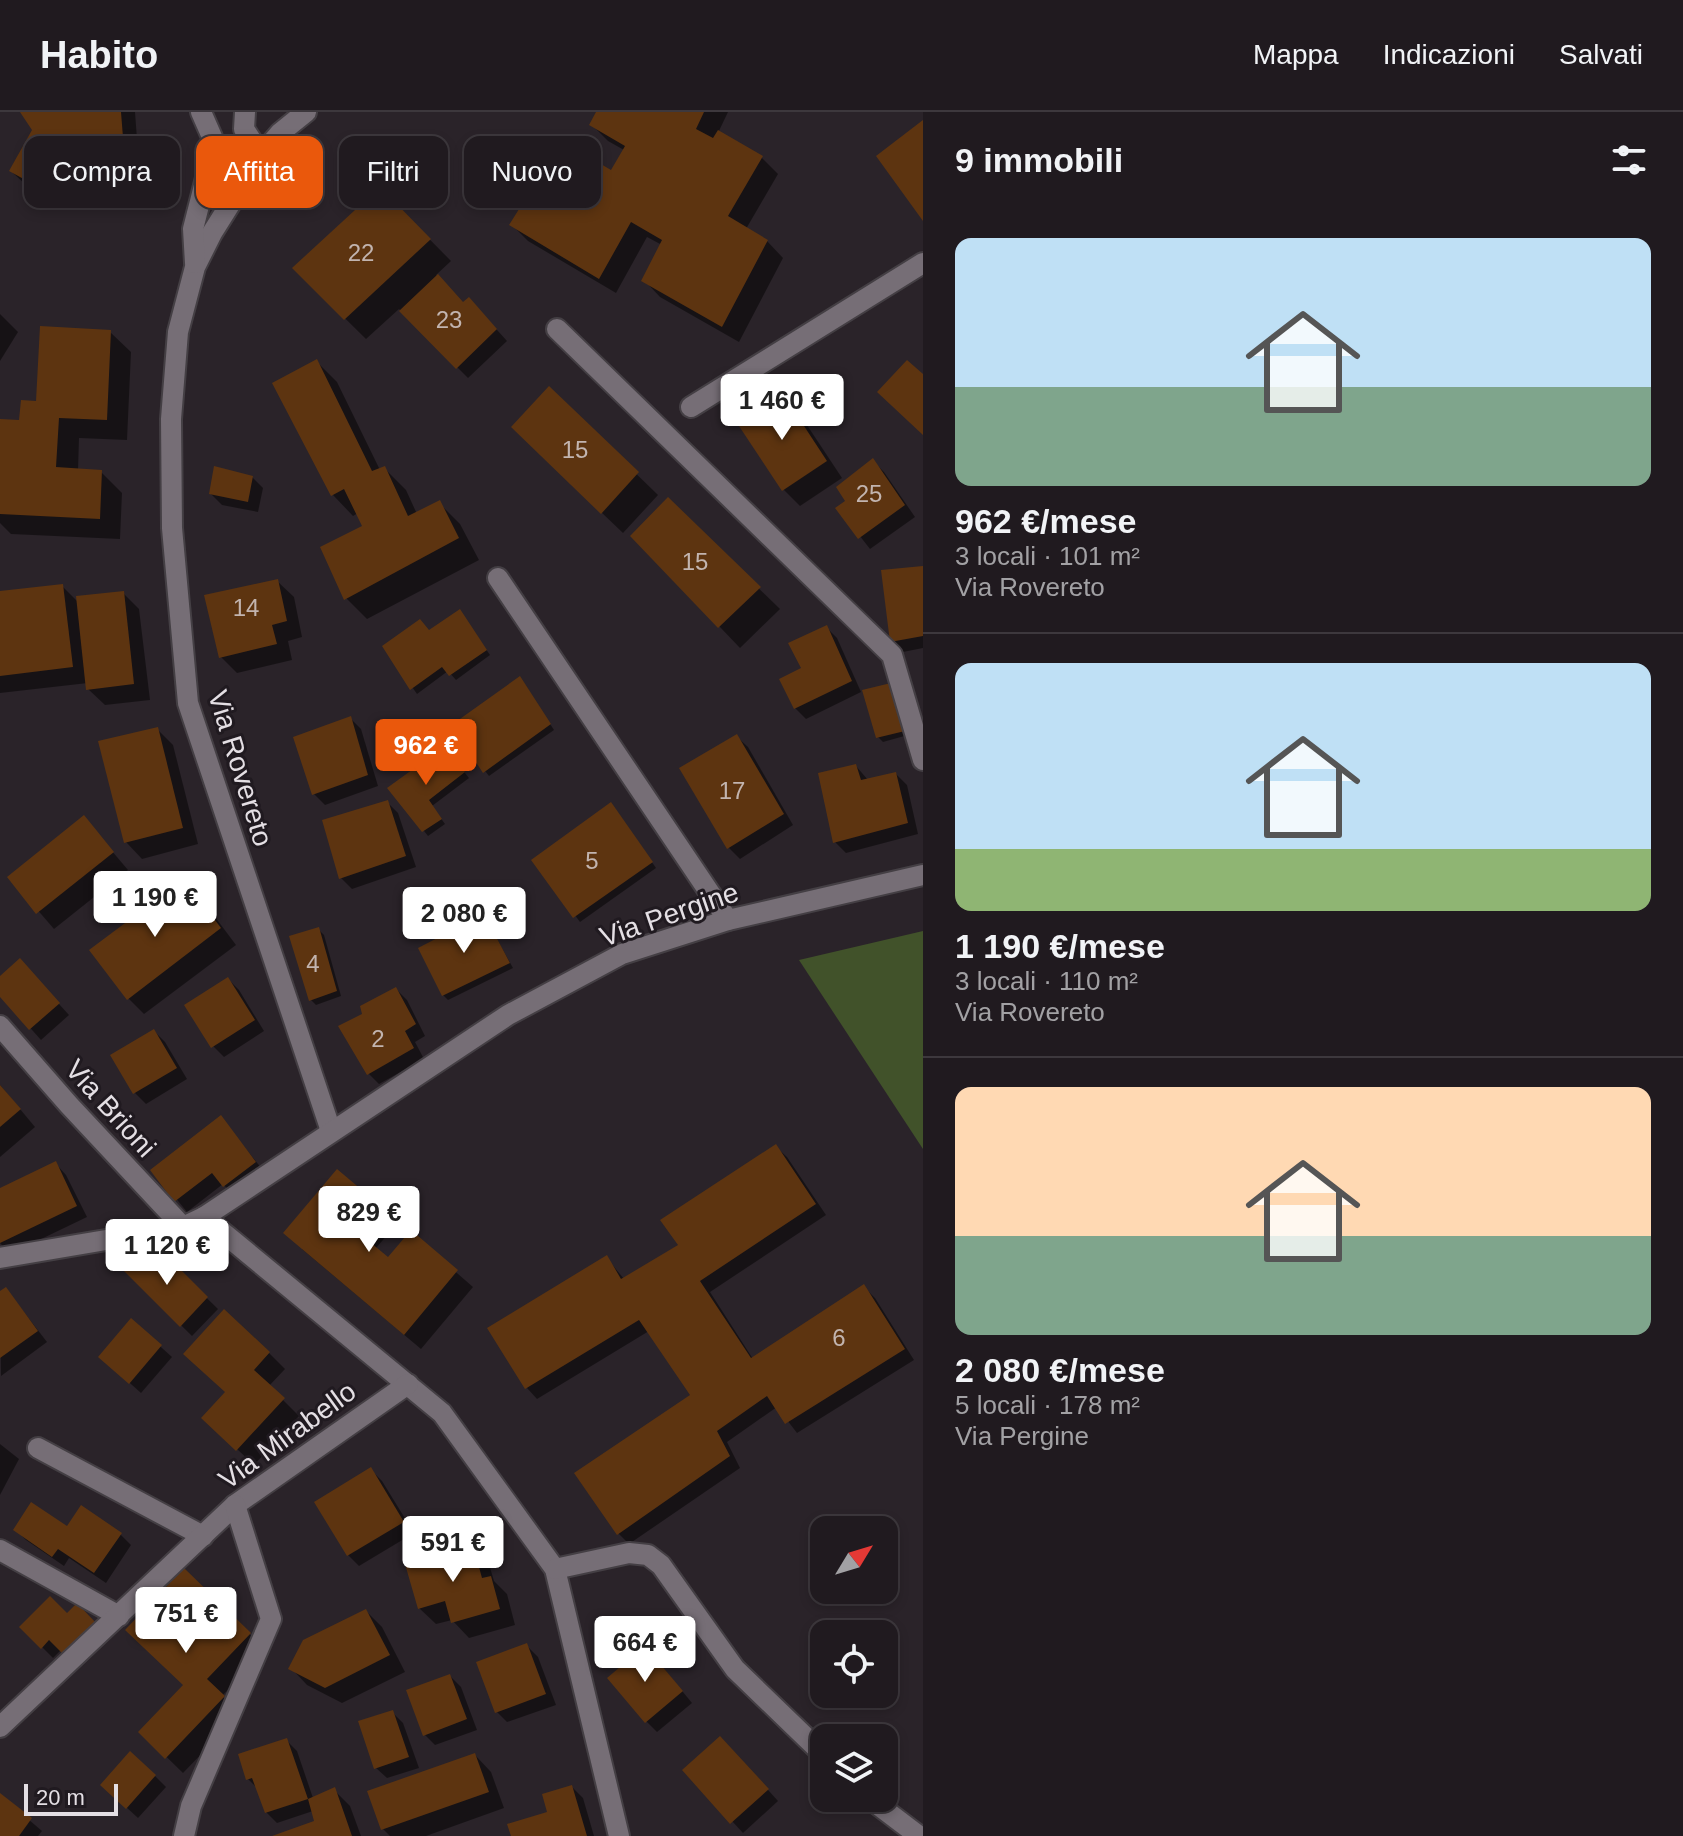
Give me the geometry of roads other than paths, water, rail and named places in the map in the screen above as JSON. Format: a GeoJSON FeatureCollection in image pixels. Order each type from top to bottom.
{"type":"FeatureCollection","features":[{"type":"Feature","properties":{"kind":"street"},"geometry":{"type":"LineString","coordinates":[[201,112],[212,136]]}},
{"type":"Feature","properties":{"kind":"street","name":"Via Rovereto"},"geometry":{"type":"LineString","coordinates":[[277,136],[306,112]]}},
{"type":"Feature","properties":{"kind":"street"},"geometry":{"type":"LineString","coordinates":[[214,136],[244,121]]}},
{"type":"Feature","properties":{"kind":"street","name":"Via Rovereto"},"geometry":{"type":"LineString","coordinates":[[195,267],[193,229],[198,208]]}},
{"type":"Feature","properties":{"kind":"street","name":"Via Rovereto"},"geometry":{"type":"LineString","coordinates":[[228,208],[195,267],[178,332],[171,419],[172,528],[188,703],[331,1131]]}},
{"type":"Feature","properties":{"kind":"street"},"geometry":{"type":"LineString","coordinates":[[691,407],[923,263]]}},
{"type":"Feature","properties":{"kind":"street"},"geometry":{"type":"LineString","coordinates":[[557,329],[892,655],[923,760]]}},
{"type":"Feature","properties":{"kind":"street"},"geometry":{"type":"LineString","coordinates":[[498,578],[728,920]]}},
{"type":"Feature","properties":{"kind":"street","name":"Via Pergine"},"geometry":{"type":"LineString","coordinates":[[0,1258],[183,1227],[204,1217],[508,1015],[622,954],[728,920],[923,875]]}},
{"type":"Feature","properties":{"kind":"street","name":"Via Brioni"},"geometry":{"type":"LineString","coordinates":[[0,1026],[183,1227]]}},
{"type":"Feature","properties":{"kind":"street"},"geometry":{"type":"LineString","coordinates":[[204,1217],[442,1413],[555,1569],[619,1836]]}},
{"type":"Feature","properties":{"kind":"street","name":"Via Mirabello"},"geometry":{"type":"LineString","coordinates":[[0,1727],[235,1505],[408,1384]]}},
{"type":"Feature","properties":{"kind":"street"},"geometry":{"type":"LineString","coordinates":[[38,1448],[203,1536]]}},
{"type":"Feature","properties":{"kind":"street"},"geometry":{"type":"LineString","coordinates":[[184,1836],[191,1806],[271,1619],[235,1505]]}},
{"type":"Feature","properties":{"kind":"street"},"geometry":{"type":"LineString","coordinates":[[0,1550],[119,1616]]}},
{"type":"Feature","properties":{"kind":"street"},"geometry":{"type":"LineString","coordinates":[[555,1569],[629,1553],[648,1555],[661,1565],[735,1669],[810,1741]]}},
{"type":"Feature","properties":{"kind":"street"},"geometry":{"type":"LineString","coordinates":[[887,1812],[919,1836]]}}]}
